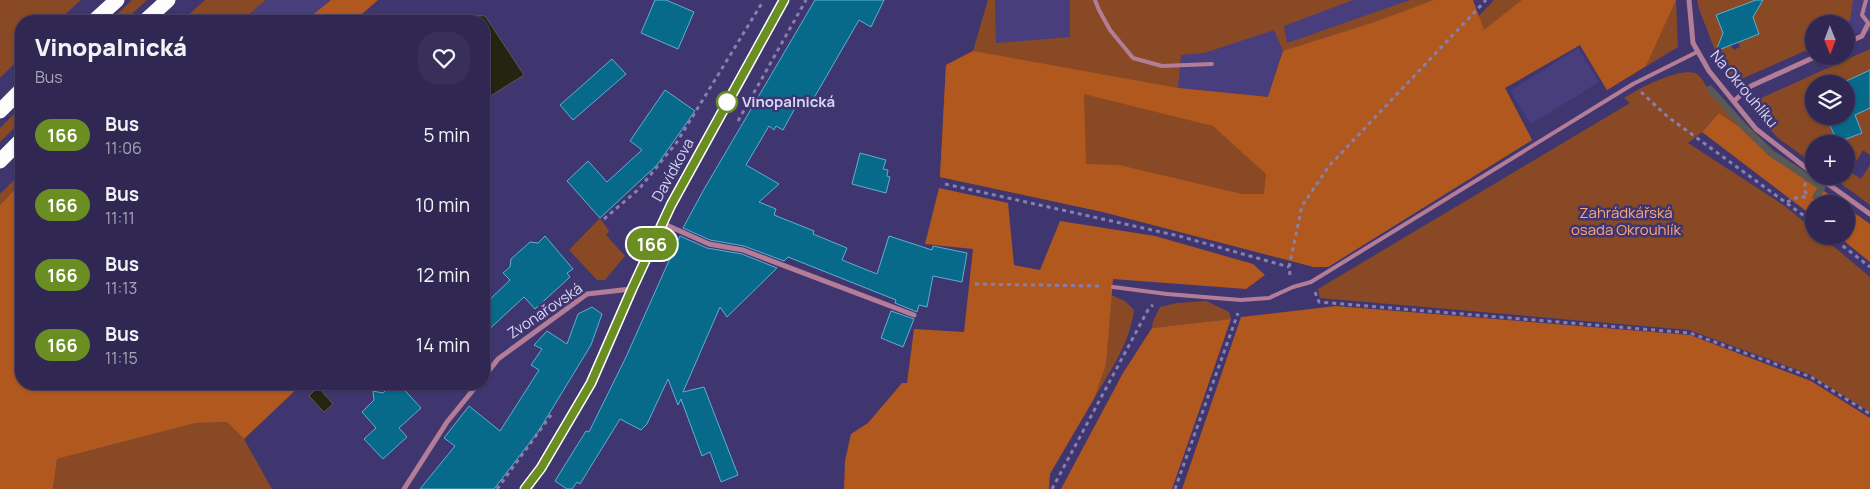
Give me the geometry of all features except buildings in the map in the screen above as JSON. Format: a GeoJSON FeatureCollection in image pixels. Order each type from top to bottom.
{"type":"FeatureCollection","features":[{"type":"Feature","properties":{"kind":"highway"},"geometry":{"type":"LineString","coordinates":[[101,15],[117,0]]}},
{"type":"Feature","properties":{"kind":"highway"},"geometry":{"type":"LineString","coordinates":[[152,15],[168,0]]}},
{"type":"Feature","properties":{"kind":"highway"},"geometry":{"type":"LineString","coordinates":[[0,111],[15,96]]}},
{"type":"Feature","properties":{"kind":"highway"},"geometry":{"type":"LineString","coordinates":[[0,161],[15,146]]}},
{"type":"Feature","properties":{"kind":"street","name":"Davídkova"},"geometry":{"type":"LineString","coordinates":[[525,489],[541,468],[591,383],[662,222],[784,0]]}},
{"type":"Feature","properties":{"kind":"street","name":"Na Okrouhlíku"},"geometry":{"type":"LineString","coordinates":[[1689,0],[1693,43],[1709,71],[1756,129],[1805,167]]}},
{"type":"Feature","properties":{"kind":"street"},"geometry":{"type":"LineString","coordinates":[[1855,39],[1862,36],[1869,24]]}},
{"type":"Feature","properties":{"kind":"street"},"geometry":{"type":"LineString","coordinates":[[1734,101],[1751,86],[1805,61]]}},
{"type":"Feature","properties":{"kind":"street"},"geometry":{"type":"LineString","coordinates":[[1830,185],[1870,214]]}},
{"type":"Feature","properties":{"kind":"street"},"geometry":{"type":"LineString","coordinates":[[662,222],[709,244],[743,250],[914,315]]}},
{"type":"Feature","properties":{"kind":"street","name":"Zvonařovská"},"geometry":{"type":"LineString","coordinates":[[490,369],[498,359],[587,294],[632,289]]}},
{"type":"Feature","properties":{"kind":"street"},"geometry":{"type":"LineString","coordinates":[[404,489],[448,422],[473,390]]}},
{"type":"Feature","properties":{"kind":"lane"},"geometry":{"type":"LineString","coordinates":[[1095,0],[1110,30],[1133,58],[1162,66],[1212,64]]}},
{"type":"Feature","properties":{"kind":"lane"},"geometry":{"type":"LineString","coordinates":[[1866,0],[1862,15],[1869,24]]}},
{"type":"Feature","properties":{"kind":"lane"},"geometry":{"type":"LineString","coordinates":[[1113,286],[1167,294],[1240,300],[1270,298],[1310,282],[1632,84],[1697,52]]}},
{"type":"Feature","properties":{"kind":"path"},"geometry":{"type":"LineString","coordinates":[[604,219],[639,189],[676,142],[764,0]]}},
{"type":"Feature","properties":{"kind":"path"},"geometry":{"type":"LineString","coordinates":[[1294,287],[1289,267],[1302,206],[1329,166],[1486,0]]}},
{"type":"Feature","properties":{"kind":"path"},"geometry":{"type":"LineString","coordinates":[[1632,84],[1668,117],[1805,217]]}},
{"type":"Feature","properties":{"kind":"path"},"geometry":{"type":"LineString","coordinates":[[945,184],[1179,236],[1289,267]]}},
{"type":"Feature","properties":{"kind":"path"},"geometry":{"type":"LineString","coordinates":[[1786,202],[1798,197],[1807,197],[1805,185]]}},
{"type":"Feature","properties":{"kind":"path"},"geometry":{"type":"LineString","coordinates":[[1842,245],[1870,267]]}},
{"type":"Feature","properties":{"kind":"path"},"geometry":{"type":"LineString","coordinates":[[1310,282],[1319,302],[1690,333],[1811,378],[1870,414]]}},
{"type":"Feature","properties":{"kind":"path"},"geometry":{"type":"LineString","coordinates":[[975,284],[1113,286]]}},
{"type":"Feature","properties":{"kind":"path"},"geometry":{"type":"LineString","coordinates":[[1052,489],[1150,308],[1167,294]]}},
{"type":"Feature","properties":{"kind":"path"},"geometry":{"type":"LineString","coordinates":[[1175,489],[1239,310],[1240,300]]}},
{"type":"Feature","properties":{"kind":"path"},"geometry":{"type":"LineString","coordinates":[[497,489],[552,414]]}},
{"type":"Feature","properties":{"kind":"shaded area"},"geometry":{"type":"Polygon","coordinates":[[[266,0],[331,0],[312,15],[248,15],[266,0]]]}},
{"type":"Feature","properties":{"kind":"shaded area"},"geometry":{"type":"Polygon","coordinates":[[[331,0],[378,0],[361,15],[312,15],[331,0]]]}},
{"type":"Feature","properties":{"kind":"shaded area"},"geometry":{"type":"Polygon","coordinates":[[[988,0],[1434,0],[1268,97],[1178,88],[973,51],[988,0]]]}},
{"type":"Feature","properties":{"kind":"shaded area"},"geometry":{"type":"Polygon","coordinates":[[[1434,0],[1473,0],[1484,30],[1522,0],[1676,0],[1646,66],[1607,90],[1580,45],[1505,88],[1532,140],[1328,267],[1314,267],[1103,212],[940,177],[946,65],[973,51],[1178,88],[1268,97],[1283,51],[1375,22],[1434,0]],[[1084,94],[1086,164],[1119,165],[1242,194],[1264,194],[1266,174],[1213,126],[1084,94]]]}},
{"type":"Feature","properties":{"kind":"shaded area"},"geometry":{"type":"Polygon","coordinates":[[[1853,0],[1870,0],[1870,32],[1855,33],[1855,15],[1850,15],[1853,0]]]}},
{"type":"Feature","properties":{"kind":"shaded area"},"geometry":{"type":"Polygon","coordinates":[[[490,24],[524,75],[490,96],[490,24]]]}},
{"type":"Feature","properties":{"kind":"shaded area"},"geometry":{"type":"Polygon","coordinates":[[[1578,48],[1599,82],[1531,124],[1510,91],[1578,48]]]}},
{"type":"Feature","properties":{"kind":"shaded area"},"geometry":{"type":"Polygon","coordinates":[[[1719,113],[1746,131],[1770,154],[1805,178],[1805,185],[1815,185],[1830,195],[1805,195],[1805,210],[1702,132],[1719,113]]]}},
{"type":"Feature","properties":{"kind":"shaded area"},"geometry":{"type":"Polygon","coordinates":[[[939,188],[1008,203],[1014,265],[1040,270],[1060,221],[1155,236],[1253,264],[1265,275],[1246,289],[1113,279],[1106,365],[1095,397],[1050,474],[1049,489],[844,489],[845,461],[851,434],[868,423],[902,383],[907,383],[914,329],[964,332],[973,249],[925,244],[939,188]]]}},
{"type":"Feature","properties":{"kind":"shaded area"},"geometry":{"type":"Polygon","coordinates":[[[15,189],[15,390],[296,390],[244,439],[227,422],[196,423],[57,459],[53,489],[0,489],[0,205],[15,189]]]}},
{"type":"Feature","properties":{"kind":"shaded area"},"geometry":{"type":"Polygon","coordinates":[[[1855,213],[1870,224],[1870,262],[1849,245],[1855,245],[1855,213]]]}},
{"type":"Feature","properties":{"kind":"shaded area"},"geometry":{"type":"Polygon","coordinates":[[[1336,306],[1690,335],[1811,381],[1870,418],[1870,489],[1182,489],[1241,317],[1336,306]]]}},
{"type":"Feature","properties":{"kind":"shaded area"},"geometry":{"type":"Polygon","coordinates":[[[1231,319],[1172,489],[1061,489],[1123,373],[1152,328],[1231,319]]]}},
{"type":"Feature","properties":{"kind":"shaded area"},"geometry":{"type":"Polygon","coordinates":[[[315,390],[321,390],[333,404],[324,412],[309,396],[315,390]]]}},
{"type":"Feature","properties":{"kind":"green space"},"geometry":{"type":"Polygon","coordinates":[[[0,0],[81,0],[65,15],[15,15],[15,63],[0,78],[0,0]]]}},
{"type":"Feature","properties":{"kind":"green space"},"geometry":{"type":"Polygon","coordinates":[[[132,0],[147,0],[131,15],[116,15],[132,0]]]}},
{"type":"Feature","properties":{"kind":"green space"},"geometry":{"type":"Polygon","coordinates":[[[205,0],[266,0],[248,15],[189,15],[205,0]]]}},
{"type":"Feature","properties":{"kind":"green space"},"geometry":{"type":"Polygon","coordinates":[[[988,0],[995,0],[996,43],[1070,37],[1070,0],[1353,0],[1284,26],[1287,43],[1410,0],[1473,0],[1478,17],[1494,0],[1676,0],[1678,47],[1607,90],[1580,45],[1505,88],[1532,140],[1328,267],[1314,267],[1103,212],[940,177],[946,65],[973,51],[988,0]],[[1274,30],[1204,53],[1181,55],[1178,88],[1268,97],[1283,51],[1274,30]]]}},
{"type":"Feature","properties":{"kind":"green space"},"geometry":{"type":"Polygon","coordinates":[[[1697,0],[1853,0],[1851,15],[1805,15],[1805,51],[1732,83],[1720,63],[1697,0]],[[1752,16],[1724,36],[1734,50],[1740,47],[1738,42],[1759,34],[1752,16]]]}},
{"type":"Feature","properties":{"kind":"green space"},"geometry":{"type":"Polygon","coordinates":[[[1870,49],[1870,70],[1855,77],[1855,75],[1812,75],[1835,65],[1855,65],[1855,56],[1870,49]]]}},
{"type":"Feature","properties":{"kind":"green space","name":"Zahrádkářská osada Okrouhlík"},"geometry":{"type":"Polygon","coordinates":[[[1679,73],[1696,73],[1746,131],[1719,113],[1702,132],[1688,143],[1785,206],[1805,223],[1805,245],[1832,245],[1870,277],[1870,412],[1809,374],[1689,330],[1320,298],[1318,289],[1630,103],[1624,98],[1662,78],[1679,73]]]}},
{"type":"Feature","properties":{"kind":"green space"},"geometry":{"type":"Polygon","coordinates":[[[1805,78],[1805,125],[1828,125],[1834,135],[1805,135],[1805,158],[1778,138],[1754,112],[1757,100],[1805,78]]]}},
{"type":"Feature","properties":{"kind":"green space"},"geometry":{"type":"Polygon","coordinates":[[[1870,108],[1870,155],[1863,150],[1855,164],[1855,136],[1862,133],[1855,116],[1855,110],[1857,109],[1859,113],[1870,108]]]}},
{"type":"Feature","properties":{"kind":"green space"},"geometry":{"type":"Polygon","coordinates":[[[15,113],[15,127],[0,142],[0,128],[15,113]]]}},
{"type":"Feature","properties":{"kind":"green space"},"geometry":{"type":"Polygon","coordinates":[[[1870,165],[1870,205],[1843,185],[1855,185],[1855,175],[1861,179],[1870,165]]]}},
{"type":"Feature","properties":{"kind":"green space"},"geometry":{"type":"Polygon","coordinates":[[[15,179],[15,189],[0,205],[0,194],[15,179]]]}},
{"type":"Feature","properties":{"kind":"green space"},"geometry":{"type":"Polygon","coordinates":[[[600,218],[609,231],[606,235],[625,256],[605,280],[597,280],[569,250],[600,218]]]}},
{"type":"Feature","properties":{"kind":"green space"},"geometry":{"type":"Polygon","coordinates":[[[1111,295],[1125,301],[1134,310],[1124,344],[1095,397],[1106,365],[1111,295]]]}},
{"type":"Feature","properties":{"kind":"green space"},"geometry":{"type":"Polygon","coordinates":[[[1206,301],[1229,312],[1231,319],[1152,328],[1153,321],[1160,307],[1177,303],[1206,301]]]}},
{"type":"Feature","properties":{"kind":"green space"},"geometry":{"type":"Polygon","coordinates":[[[227,422],[244,439],[272,489],[53,489],[57,459],[196,423],[227,422]]]}},
{"type":"Feature","properties":{"kind":"waterway"},"geometry":{"type":"LineString","coordinates":[[1710,89],[1745,128],[1771,153],[1822,187],[1817,195]]}},
{"type":"Feature","properties":{"kind":"bus line","name":"166"},"geometry":{"type":"LineString","coordinates":[[525,489],[541,468],[591,383],[662,222],[784,0]]}},
{"type":"Feature","properties":{"kind":"place","name":"Vinopalnická"},"geometry":{"type":"Point","coordinates":[727,102]}}]}
